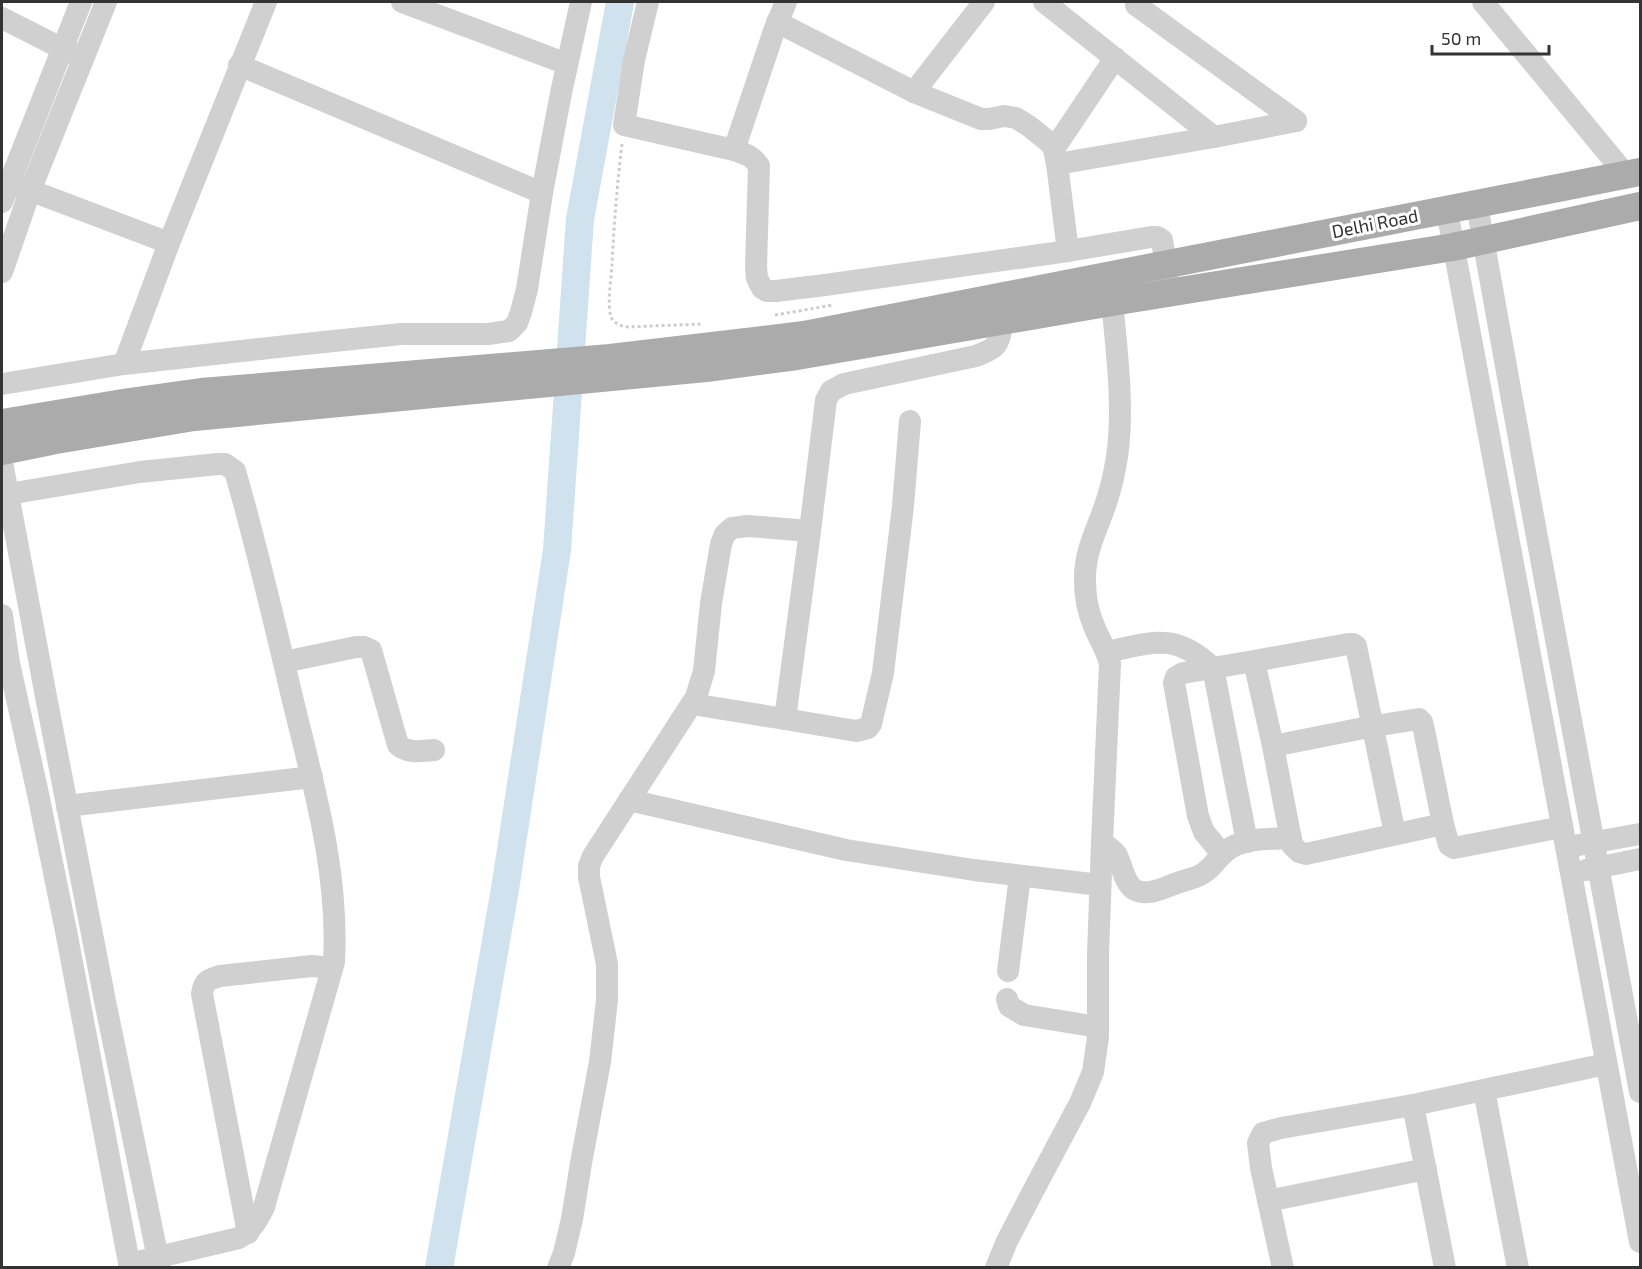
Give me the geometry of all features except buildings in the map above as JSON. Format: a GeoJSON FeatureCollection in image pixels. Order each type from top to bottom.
{"type":"FeatureCollection","features":[{"type":"Feature","properties":{"kind":"main road","name":"Delhi Road"},"geometry":{"type":"LineString","coordinates":[[1111,289],[1168,278],[1447,211],[1633,174]]}},
{"type":"Feature","properties":{"kind":"main road","name":"Delhi Road"},"geometry":{"type":"LineString","coordinates":[[1168,278],[1453,247],[1641,206]]}},
{"type":"Feature","properties":{"kind":"main road"},"geometry":{"type":"LineString","coordinates":[[611,367],[706,368],[797,356],[1004,320],[1111,289]]}},
{"type":"Feature","properties":{"kind":"main road"},"geometry":{"type":"LineString","coordinates":[[2,423],[201,392],[511,376],[611,367],[1111,289]]}},
{"type":"Feature","properties":{"kind":"main road"},"geometry":{"type":"LineString","coordinates":[[2,451],[194,417],[511,376]]}},
{"type":"Feature","properties":{"kind":"street"},"geometry":{"type":"LineString","coordinates":[[81,2],[5,192],[30,190],[169,243]]}},
{"type":"Feature","properties":{"kind":"street"},"geometry":{"type":"LineString","coordinates":[[2,272],[30,190],[106,2]]}},
{"type":"Feature","properties":{"kind":"street"},"geometry":{"type":"LineString","coordinates":[[124,364],[169,243],[266,2]]}},
{"type":"Feature","properties":{"kind":"street"},"geometry":{"type":"LineString","coordinates":[[402,2],[567,64]]}},
{"type":"Feature","properties":{"kind":"street"},"geometry":{"type":"LineString","coordinates":[[2,384],[124,364],[305,344],[401,334],[488,334],[509,331],[517,323],[522,312],[542,193],[581,2]]}},
{"type":"Feature","properties":{"kind":"street"},"geometry":{"type":"LineString","coordinates":[[648,2],[634,60],[624,125],[734,150],[750,156],[759,166],[756,267],[762,288],[776,291],[825,285],[1068,251],[1145,237],[1157,237],[1162,240],[1168,278]]}},
{"type":"Feature","properties":{"kind":"street"},"geometry":{"type":"LineString","coordinates":[[914,92],[984,2]]}},
{"type":"Feature","properties":{"kind":"street"},"geometry":{"type":"LineString","coordinates":[[1044,2],[1214,137]]}},
{"type":"Feature","properties":{"kind":"street"},"geometry":{"type":"LineString","coordinates":[[1482,2],[1633,174]]}},
{"type":"Feature","properties":{"kind":"street"},"geometry":{"type":"LineString","coordinates":[[1055,156],[1214,137],[1296,121],[1136,5]]}},
{"type":"Feature","properties":{"kind":"street"},"geometry":{"type":"LineString","coordinates":[[734,150],[782,12],[914,92],[981,118],[1004,116],[1016,118],[1044,137],[1055,156],[1068,251]]}},
{"type":"Feature","properties":{"kind":"street"},"geometry":{"type":"LineString","coordinates":[[2,18],[84,57]]}},
{"type":"Feature","properties":{"kind":"street"},"geometry":{"type":"LineString","coordinates":[[1055,156],[1115,58]]}},
{"type":"Feature","properties":{"kind":"street"},"geometry":{"type":"LineString","coordinates":[[239,65],[542,193]]}},
{"type":"Feature","properties":{"kind":"street"},"geometry":{"type":"LineString","coordinates":[[1477,205],[1641,1092]]}},
{"type":"Feature","properties":{"kind":"street"},"geometry":{"type":"LineString","coordinates":[[1447,211],[1641,1242]]}},
{"type":"Feature","properties":{"kind":"street"},"geometry":{"type":"LineString","coordinates":[[996,1268],[1007,1241],[1080,1103],[1093,1072],[1098,1027],[1100,885],[1110,664],[1107,652],[1091,619],[1085,581],[1088,548],[1109,493],[1117,456],[1119,379],[1111,289]]}},
{"type":"Feature","properties":{"kind":"street"},"geometry":{"type":"LineString","coordinates":[[785,719],[826,400],[831,391],[844,384],[990,351],[999,344],[1004,320]]}},
{"type":"Feature","properties":{"kind":"street"},"geometry":{"type":"LineString","coordinates":[[692,704],[856,730],[868,728],[871,724],[883,673],[903,506],[910,421]]}},
{"type":"Feature","properties":{"kind":"street"},"geometry":{"type":"LineString","coordinates":[[2,462],[106,1006],[159,1262]]}},
{"type":"Feature","properties":{"kind":"street"},"geometry":{"type":"LineString","coordinates":[[2,615],[9,663],[84,1023],[129,1266],[159,1262],[238,1238],[248,1233],[255,1225],[264,1207],[332,968],[335,937],[330,870],[312,777],[251,527],[235,471],[231,466],[218,464],[140,472],[8,494]]}},
{"type":"Feature","properties":{"kind":"street"},"geometry":{"type":"LineString","coordinates":[[558,1268],[572,1219],[600,1062],[607,1000],[607,964],[589,877],[589,866],[593,856],[696,697],[704,671],[711,603],[721,544],[725,534],[732,528],[748,526],[810,531]]}},
{"type":"Feature","properties":{"kind":"street"},"geometry":{"type":"LineString","coordinates":[[1107,652],[1155,642],[1167,642],[1199,655],[1213,668],[1247,842]]}},
{"type":"Feature","properties":{"kind":"street"},"geometry":{"type":"LineString","coordinates":[[1222,854],[1204,832],[1198,816],[1174,683],[1176,677],[1183,673],[1348,644],[1356,646],[1395,834]]}},
{"type":"Feature","properties":{"kind":"street"},"geometry":{"type":"LineString","coordinates":[[284,662],[356,647],[368,648],[371,650],[399,745],[411,752],[434,750]]}},
{"type":"Feature","properties":{"kind":"street"},"geometry":{"type":"LineString","coordinates":[[1254,661],[1290,838],[1292,845],[1299,852],[1306,854],[1443,824]]}},
{"type":"Feature","properties":{"kind":"street"},"geometry":{"type":"LineString","coordinates":[[1273,746],[1419,719],[1422,722],[1443,824],[1449,845],[1454,848],[1564,837],[1594,842],[1641,834]]}},
{"type":"Feature","properties":{"kind":"street"},"geometry":{"type":"LineString","coordinates":[[67,806],[312,777]]}},
{"type":"Feature","properties":{"kind":"street"},"geometry":{"type":"LineString","coordinates":[[629,800],[846,850],[974,870],[1100,885]]}},
{"type":"Feature","properties":{"kind":"street"},"geometry":{"type":"LineString","coordinates":[[1102,843],[1115,854],[1129,884],[1135,890],[1144,892],[1157,890],[1205,873],[1222,854],[1234,846],[1247,842],[1290,838]]}},
{"type":"Feature","properties":{"kind":"street"},"geometry":{"type":"LineString","coordinates":[[1571,873],[1641,859]]}},
{"type":"Feature","properties":{"kind":"street"},"geometry":{"type":"LineString","coordinates":[[1008,971],[1020,876]]}},
{"type":"Feature","properties":{"kind":"street"},"geometry":{"type":"LineString","coordinates":[[248,1233],[202,994],[203,985],[208,980],[220,976],[312,966],[332,968]]}},
{"type":"Feature","properties":{"kind":"street"},"geometry":{"type":"LineString","coordinates":[[1007,999],[1009,1006],[1024,1015],[1098,1027]]}},
{"type":"Feature","properties":{"kind":"street"},"geometry":{"type":"LineString","coordinates":[[1283,1268],[1261,1168],[1258,1143],[1263,1133],[1413,1105],[1606,1064]]}},
{"type":"Feature","properties":{"kind":"street"},"geometry":{"type":"LineString","coordinates":[[1484,1090],[1518,1268]]}},
{"type":"Feature","properties":{"kind":"street"},"geometry":{"type":"LineString","coordinates":[[1413,1105],[1445,1268]]}},
{"type":"Feature","properties":{"kind":"street"},"geometry":{"type":"LineString","coordinates":[[1268,1201],[1426,1169]]}},
{"type":"Feature","properties":{"kind":"waterway"},"geometry":{"type":"LineString","coordinates":[[439,1268],[505,889],[557,550],[580,219],[620,2]]}}]}
